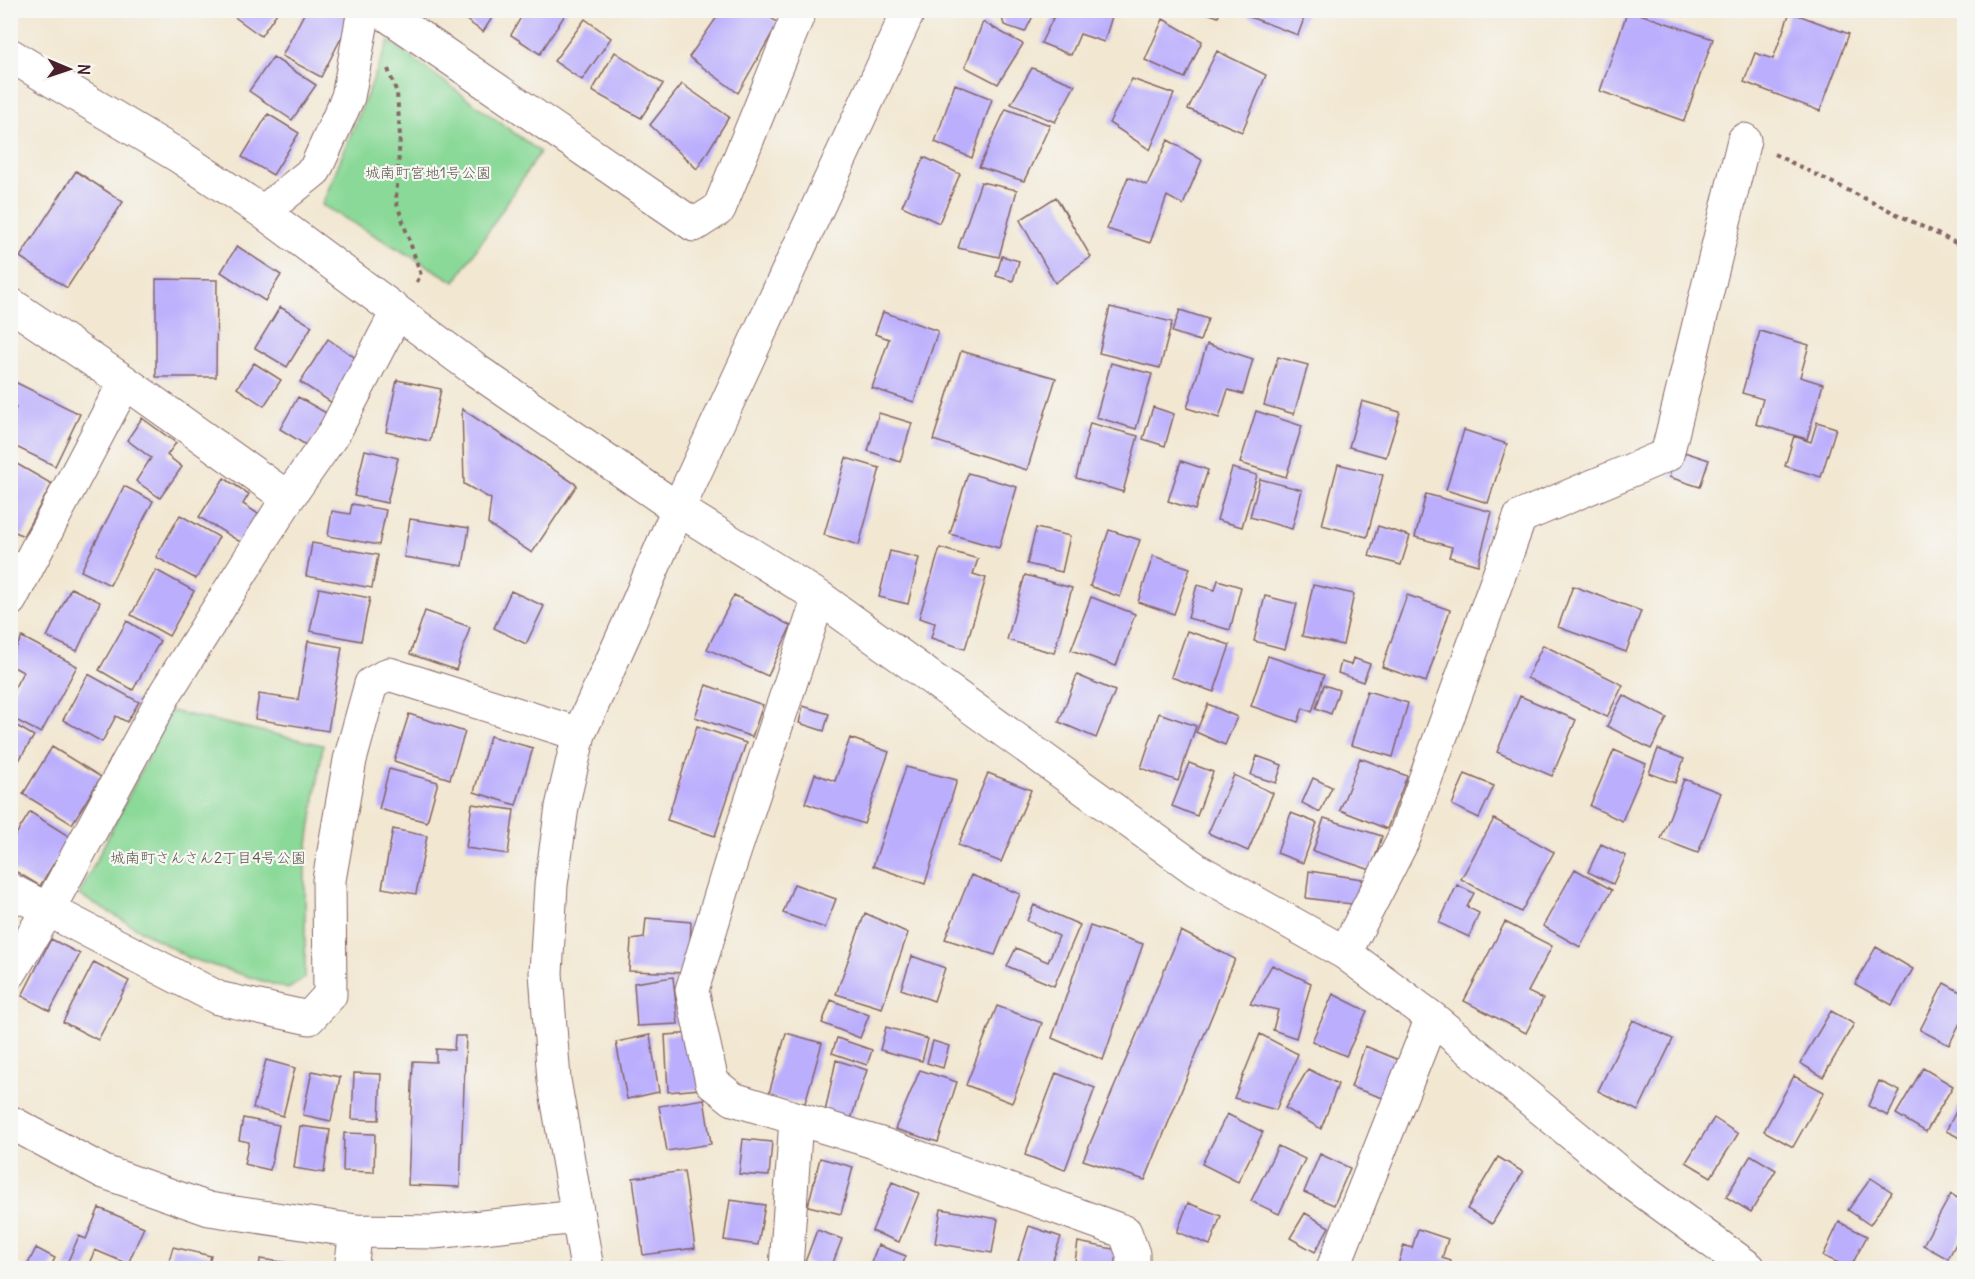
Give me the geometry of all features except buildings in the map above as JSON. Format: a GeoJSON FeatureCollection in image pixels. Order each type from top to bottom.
{"type":"FeatureCollection","features":[{"type":"Feature","properties":{"kind":"street"},"geometry":{"type":"LineString","coordinates":[[263,212],[315,170],[348,97],[364,10]]}},
{"type":"Feature","properties":{"kind":"street"},"geometry":{"type":"LineString","coordinates":[[380,10],[694,225],[719,209],[800,10]]}},
{"type":"Feature","properties":{"kind":"street"},"geometry":{"type":"LineString","coordinates":[[587,1269],[554,1080],[546,973],[551,885],[562,807],[579,734],[678,509],[909,10]]}},
{"type":"Feature","properties":{"kind":"street"},"geometry":{"type":"LineString","coordinates":[[10,55],[177,155],[263,212],[477,371],[678,509],[819,597],[1197,870],[1345,953],[1432,1018],[1628,1180],[1749,1269]]}},
{"type":"Feature","properties":{"kind":"street"},"geometry":{"type":"LineString","coordinates":[[1345,953],[1404,838],[1520,517],[1667,454],[1744,140]]}},
{"type":"Feature","properties":{"kind":"street"},"geometry":{"type":"LineString","coordinates":[[10,304],[125,382],[288,498]]}},
{"type":"Feature","properties":{"kind":"street"},"geometry":{"type":"LineString","coordinates":[[10,973],[48,910],[166,692],[288,498],[335,430],[397,312]]}},
{"type":"Feature","properties":{"kind":"street"},"geometry":{"type":"LineString","coordinates":[[10,600],[125,382]]}},
{"type":"Feature","properties":{"kind":"street"},"geometry":{"type":"LineString","coordinates":[[819,597],[731,862],[692,990],[712,1082],[733,1099],[884,1145],[1125,1233],[1133,1254],[1133,1269]]}},
{"type":"Feature","properties":{"kind":"street"},"geometry":{"type":"LineString","coordinates":[[10,890],[218,998],[309,1018],[330,995],[329,880],[350,760],[371,684],[389,674],[579,734]]}},
{"type":"Feature","properties":{"kind":"street"},"geometry":{"type":"LineString","coordinates":[[1333,1269],[1432,1018]]}},
{"type":"Feature","properties":{"kind":"street"},"geometry":{"type":"LineString","coordinates":[[786,1269],[796,1119]]}},
{"type":"Feature","properties":{"kind":"street"},"geometry":{"type":"LineString","coordinates":[[10,1122],[104,1172],[209,1209],[356,1231],[434,1232],[578,1216]]}},
{"type":"Feature","properties":{"kind":"street"},"geometry":{"type":"LineString","coordinates":[[351,1269],[356,1231]]}},
{"type":"Feature","properties":{"kind":"path"},"geometry":{"type":"LineString","coordinates":[[384,60],[397,93],[400,136],[396,201],[421,275],[397,312]]}},
{"type":"Feature","properties":{"kind":"path"},"geometry":{"type":"LineString","coordinates":[[1744,140],[1965,247]]}},
{"type":"Feature","properties":{"kind":"green space","name":"城南町宮地1号公園"},"geometry":{"type":"Polygon","coordinates":[[[389,41],[540,152],[455,282],[322,205],[389,41]]]}},
{"type":"Feature","properties":{"kind":"green space","name":"城南町さんさん2丁目4号公園"},"geometry":{"type":"Polygon","coordinates":[[[171,711],[323,745],[305,864],[305,978],[288,989],[189,958],[79,895],[171,711]]]}}]}
